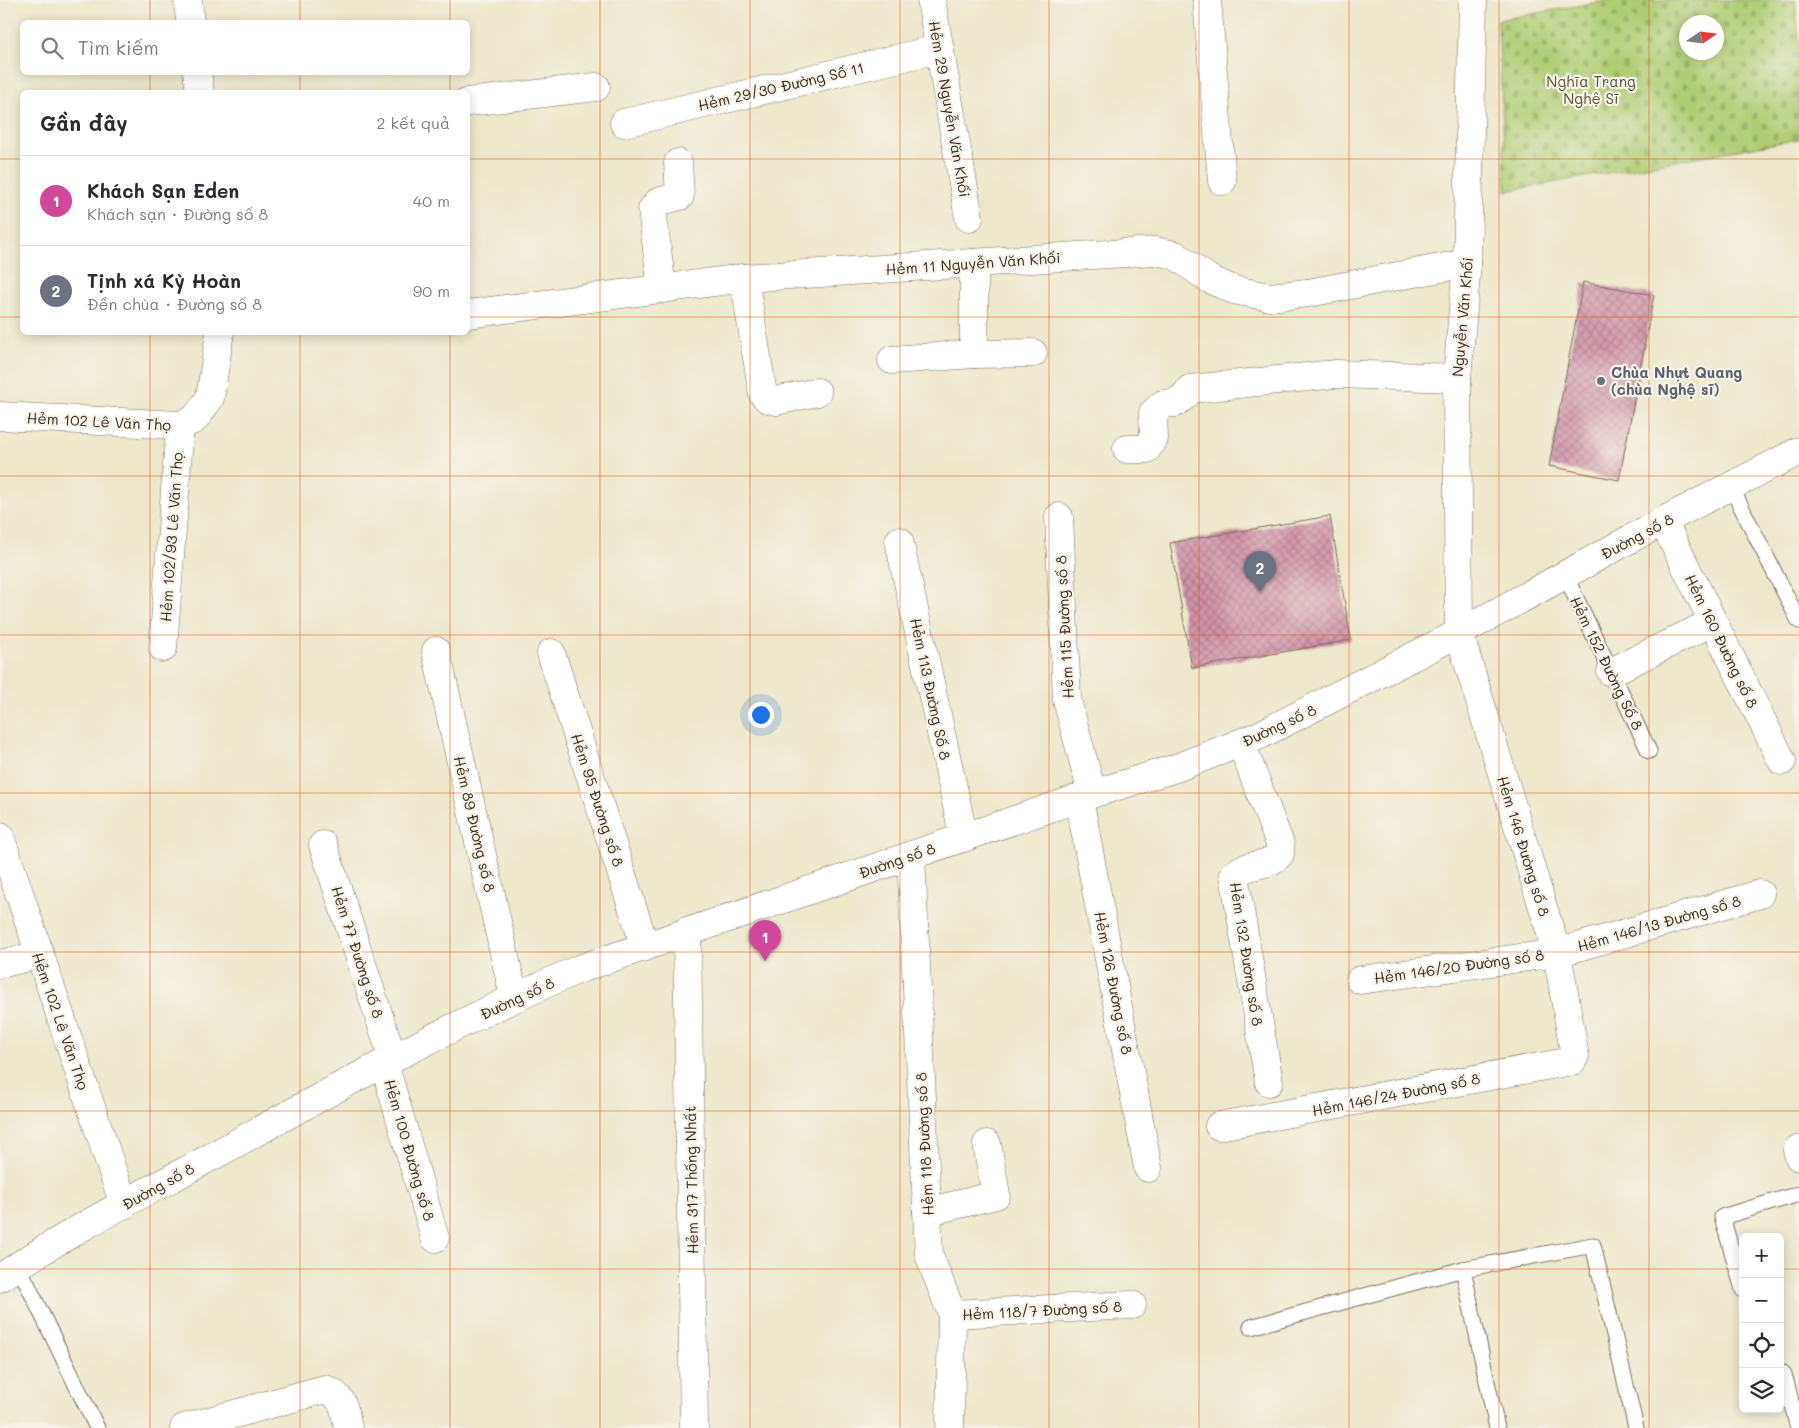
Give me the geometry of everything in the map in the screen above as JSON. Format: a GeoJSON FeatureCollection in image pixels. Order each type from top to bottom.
{"type":"FeatureCollection","features":[{"type":"Feature","properties":{"kind":"street"},"geometry":{"type":"LineString","coordinates":[[188,0],[190,20]]}},
{"type":"Feature","properties":{"kind":"street","name":"Hẻm 29 Nguyễn Văn Khối"},"geometry":{"type":"LineString","coordinates":[[931,0],[938,49],[969,218]]}},
{"type":"Feature","properties":{"kind":"street"},"geometry":{"type":"LineString","coordinates":[[1207,0],[1222,181]]}},
{"type":"Feature","properties":{"kind":"street","name":"Nguyễn Văn Khối"},"geometry":{"type":"LineString","coordinates":[[1459,633],[1456,378],[1467,263],[1473,0]]}},
{"type":"Feature","properties":{"kind":"street","name":"Hẻm 29/30 Đường Số 11"},"geometry":{"type":"LineString","coordinates":[[624,123],[938,49]]}},
{"type":"Feature","properties":{"kind":"street"},"geometry":{"type":"LineString","coordinates":[[197,75],[200,90]]}},
{"type":"Feature","properties":{"kind":"street"},"geometry":{"type":"LineString","coordinates":[[470,102],[596,87]]}},
{"type":"Feature","properties":{"kind":"street"},"geometry":{"type":"LineString","coordinates":[[662,289],[652,210],[658,202],[679,198],[678,163]]}},
{"type":"Feature","properties":{"kind":"street","name":"Hẻm 11 Nguyễn Văn Khối"},"geometry":{"type":"LineString","coordinates":[[470,314],[744,278],[1156,251],[1175,256],[1209,279],[1234,290],[1270,297],[1308,293],[1467,263]]}},
{"type":"Feature","properties":{"kind":"street"},"geometry":{"type":"LineString","coordinates":[[974,264],[974,354]]}},
{"type":"Feature","properties":{"kind":"street"},"geometry":{"type":"LineString","coordinates":[[744,278],[764,394],[768,399],[776,401],[817,392]]}},
{"type":"Feature","properties":{"kind":"street","name":"Hẻm 102 Lê Văn Thọ"},"geometry":{"type":"LineString","coordinates":[[0,416],[180,425],[194,420],[210,398],[220,335]]}},
{"type":"Feature","properties":{"kind":"street"},"geometry":{"type":"LineString","coordinates":[[892,360],[974,354],[1033,353]]}},
{"type":"Feature","properties":{"kind":"street"},"geometry":{"type":"LineString","coordinates":[[1127,449],[1147,449],[1154,439],[1153,413],[1163,404],[1176,403],[1190,389],[1336,374],[1456,378]]}},
{"type":"Feature","properties":{"kind":"street","name":"Hẻm 102/93 Lê Văn Thọ"},"geometry":{"type":"LineString","coordinates":[[163,648],[180,425]]}},
{"type":"Feature","properties":{"kind":"street","name":"Đường số 8"},"geometry":{"type":"LineString","coordinates":[[9,1272],[124,1204],[388,1061],[514,997],[582,968],[687,931],[1086,795],[1176,768],[1242,743],[1307,713],[1459,633],[1663,521],[1799,451]]}},
{"type":"Feature","properties":{"kind":"street","name":"Hẻm 115 Đường số 8"},"geometry":{"type":"LineString","coordinates":[[1060,517],[1067,700],[1086,795]]}},
{"type":"Feature","properties":{"kind":"street","name":"Hẻm 160 Đường số 8"},"geometry":{"type":"LineString","coordinates":[[1663,521],[1782,761]]}},
{"type":"Feature","properties":{"kind":"street","name":"Hẻm 113 Đường Số 8"},"geometry":{"type":"LineString","coordinates":[[899,541],[964,838]]}},
{"type":"Feature","properties":{"kind":"street"},"geometry":{"type":"LineString","coordinates":[[1611,672],[1713,622]]}},
{"type":"Feature","properties":{"kind":"street","name":"Hẻm 146 Đường số 8"},"geometry":{"type":"LineString","coordinates":[[1459,633],[1557,953],[1575,1051],[1572,1061]]}},
{"type":"Feature","properties":{"kind":"street","name":"Hẻm 89 Đường số 8"},"geometry":{"type":"LineString","coordinates":[[436,652],[514,997]]}},
{"type":"Feature","properties":{"kind":"street","name":"Hẻm 95 Đường số 8"},"geometry":{"type":"LineString","coordinates":[[551,653],[645,947]]}},
{"type":"Feature","properties":{"kind":"street","name":"Hẻm 132 Đường số 8"},"geometry":{"type":"LineString","coordinates":[[1242,743],[1280,844],[1280,854],[1272,862],[1240,870],[1234,876],[1269,1082]]}},
{"type":"Feature","properties":{"kind":"street","name":"Hẻm 126 Đường số 8"},"geometry":{"type":"LineString","coordinates":[[1086,795],[1148,1168]]}},
{"type":"Feature","properties":{"kind":"street","name":"Hẻm 102 Lê Văn Thọ"},"geometry":{"type":"LineString","coordinates":[[0,836],[38,955],[124,1204]]}},
{"type":"Feature","properties":{"kind":"street","name":"Hẻm 77 Đường số 8"},"geometry":{"type":"LineString","coordinates":[[323,845],[388,1061]]}},
{"type":"Feature","properties":{"kind":"street","name":"Hẻm 118 Đường số 8"},"geometry":{"type":"LineString","coordinates":[[911,855],[929,1255],[952,1314],[950,1428]]}},
{"type":"Feature","properties":{"kind":"street","name":"Hẻm 146/13 Đường số 8"},"geometry":{"type":"LineString","coordinates":[[1557,953],[1760,894]]}},
{"type":"Feature","properties":{"kind":"street","name":"Hẻm 317 Thống Nhất"},"geometry":{"type":"LineString","coordinates":[[687,931],[694,1428]]}},
{"type":"Feature","properties":{"kind":"street","name":"Hẻm 146/20 Đường số 8"},"geometry":{"type":"LineString","coordinates":[[1360,980],[1557,953]]}},
{"type":"Feature","properties":{"kind":"street"},"geometry":{"type":"LineString","coordinates":[[0,964],[38,955]]}},
{"type":"Feature","properties":{"kind":"street","name":"Hẻm 100 Đường số 8"},"geometry":{"type":"LineString","coordinates":[[388,1061],[435,1238]]}},
{"type":"Feature","properties":{"kind":"street","name":"Hẻm 146/24 Đường số 8"},"geometry":{"type":"LineString","coordinates":[[1219,1126],[1572,1061]]}},
{"type":"Feature","properties":{"kind":"street"},"geometry":{"type":"LineString","coordinates":[[927,1212],[992,1198],[996,1195],[987,1144]]}},
{"type":"Feature","properties":{"kind":"street"},"geometry":{"type":"LineString","coordinates":[[1799,1150],[1797,1150],[1799,1157]]}},
{"type":"Feature","properties":{"kind":"street","name":"Hẻm 118/7 Đường số 8"},"geometry":{"type":"LineString","coordinates":[[952,1314],[1132,1305]]}},
{"type":"Feature","properties":{"kind":"street"},"geometry":{"type":"LineString","coordinates":[[184,1428],[325,1389],[337,1394],[340,1399],[348,1428]]}},
{"type":"Feature","properties":{"kind":"lane"},"geometry":{"type":"LineString","coordinates":[[1731,487],[1799,621]]}},
{"type":"Feature","properties":{"kind":"lane","name":"Hẻm 152 Đường Số 8"},"geometry":{"type":"LineString","coordinates":[[1565,575],[1649,750]]}},
{"type":"Feature","properties":{"kind":"lane"},"geometry":{"type":"LineString","coordinates":[[1740,1278],[1722,1217],[1799,1194]]}},
{"type":"Feature","properties":{"kind":"lane"},"geometry":{"type":"LineString","coordinates":[[1251,1327],[1463,1269],[1593,1245],[1636,1428]]}},
{"type":"Feature","properties":{"kind":"lane"},"geometry":{"type":"LineString","coordinates":[[1463,1269],[1497,1428]]}},
{"type":"Feature","properties":{"kind":"lane"},"geometry":{"type":"LineString","coordinates":[[9,1272],[97,1428]]}},
{"type":"Feature","properties":{"kind":"lane"},"geometry":{"type":"LineString","coordinates":[[1784,1374],[1798,1428]]}},
{"type":"Feature","properties":{"kind":"green space","name":"Nghĩa Trang Nghệ Sĩ"},"geometry":{"type":"Polygon","coordinates":[[[1610,0],[1795,0],[1799,36],[1799,139],[1506,191],[1498,20],[1610,0]]]}},
{"type":"Feature","properties":{"kind":"building","name":"Chùa Nhựt Quang (chùa Nghệ sĩ)"},"geometry":{"type":"Polygon","coordinates":[[[1583,282],[1654,295],[1619,480],[1549,466],[1583,282]]]}},
{"type":"Feature","properties":{"kind":"building"},"geometry":{"type":"Polygon","coordinates":[[[1330,516],[1351,640],[1192,668],[1170,543],[1330,516]]]}},
{"type":"Feature","properties":{"kind":"place","name":"Chùa Nhựt Quang (chùa Nghệ sĩ)"},"geometry":{"type":"Point","coordinates":[1601,381]}},
{"type":"Feature","properties":{"kind":"place","name":"Tịnh xá Kỳ Hoàn"},"geometry":{"type":"Point","coordinates":[1260,592]}},
{"type":"Feature","properties":{"kind":"place","name":"Khách Sạn Eden"},"geometry":{"type":"Point","coordinates":[765,961]}}]}
